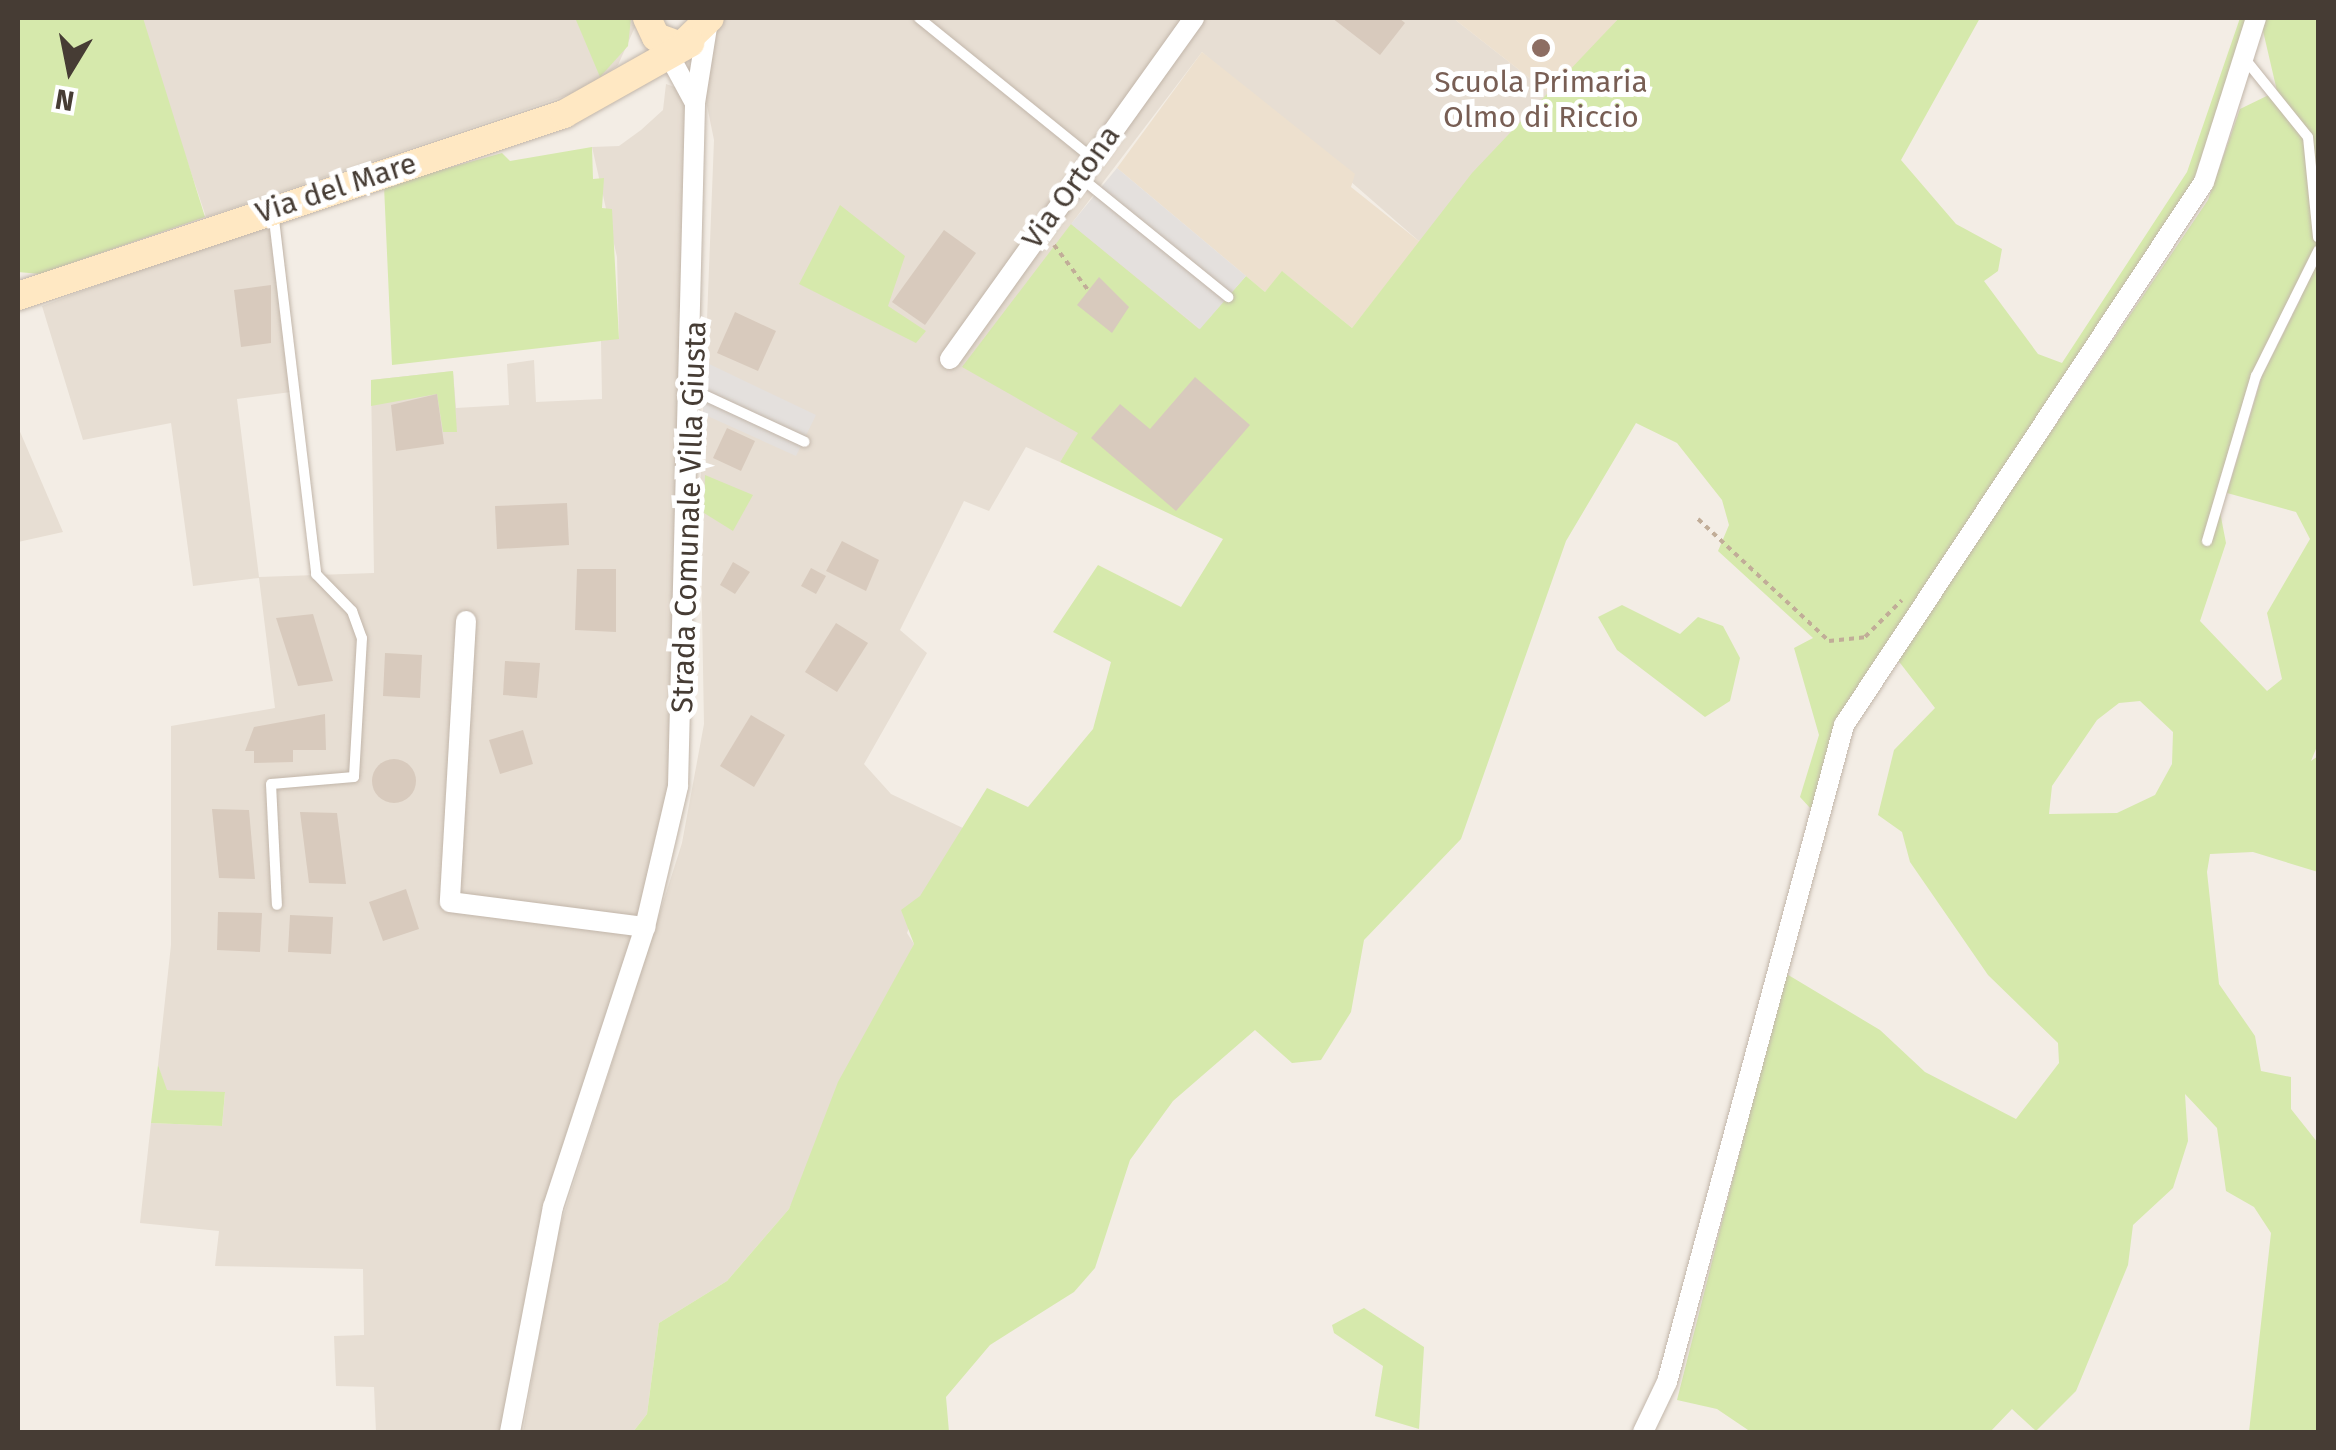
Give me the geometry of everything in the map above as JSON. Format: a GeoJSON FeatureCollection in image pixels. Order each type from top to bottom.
{"type":"FeatureCollection","features":[{"type":"Feature","properties":{"kind":"street","name":"Via Ortona"},"geometry":{"type":"LineString","coordinates":[[950,359],[1194,18]]}},
{"type":"Feature","properties":{"kind":"street"},"geometry":{"type":"LineString","coordinates":[[1642,1432],[1668,1382],[1844,725],[2204,182],[2256,18]]}},
{"type":"Feature","properties":{"kind":"street"},"geometry":{"type":"LineString","coordinates":[[625,76],[675,30],[695,103]]}},
{"type":"Feature","properties":{"kind":"street","name":"Via del Mare"},"geometry":{"type":"LineString","coordinates":[[23,293],[564,114],[625,76],[675,30]]}},
{"type":"Feature","properties":{"kind":"street","name":"Strada Comunale Villa Giusta"},"geometry":{"type":"LineString","coordinates":[[510,1432],[553,1206],[645,927],[679,781],[693,390],[695,103],[675,30]]}},
{"type":"Feature","properties":{"kind":"street"},"geometry":{"type":"LineString","coordinates":[[466,621],[450,902],[645,927]]}},
{"type":"Feature","properties":{"kind":"lane"},"geometry":{"type":"LineString","coordinates":[[919,18],[1092,158]]}},
{"type":"Feature","properties":{"kind":"lane"},"geometry":{"type":"LineString","coordinates":[[2244,58],[2308,136],[2318,238]]}},
{"type":"Feature","properties":{"kind":"lane"},"geometry":{"type":"LineString","coordinates":[[1079,176],[1228,297]]}},
{"type":"Feature","properties":{"kind":"lane"},"geometry":{"type":"LineString","coordinates":[[272,208],[316,574],[352,611],[362,638],[354,778],[272,784],[276,905]]}},
{"type":"Feature","properties":{"kind":"lane"},"geometry":{"type":"LineString","coordinates":[[2207,541],[2256,376],[2318,252]]}},
{"type":"Feature","properties":{"kind":"lane"},"geometry":{"type":"LineString","coordinates":[[693,390],[805,442]]}},
{"type":"Feature","properties":{"kind":"path"},"geometry":{"type":"LineString","coordinates":[[1038,233],[1088,290]]}},
{"type":"Feature","properties":{"kind":"path"},"geometry":{"type":"LineString","coordinates":[[1698,519],[1829,641],[1851,644],[1894,605],[1926,602]]}},
{"type":"Feature","properties":{"kind":"shaded area"},"geometry":{"type":"Polygon","coordinates":[[[139,18],[639,18],[618,65],[586,89],[206,217],[139,18]]]}},
{"type":"Feature","properties":{"kind":"shaded area"},"geometry":{"type":"Polygon","coordinates":[[[721,18],[1453,18],[1550,94],[1420,242],[1202,52],[1072,223],[1200,329],[1079,433],[1060,462],[1026,447],[989,511],[964,501],[900,630],[927,653],[864,764],[891,794],[965,829],[920,897],[907,933],[914,944],[789,1209],[727,1281],[659,1323],[647,1414],[633,1432],[523,1432],[555,1242],[682,843],[704,724],[700,498],[714,140],[704,91],[707,48],[721,18]]]}},
{"type":"Feature","properties":{"kind":"shaded area","name":"Scuola Primaria Olmo di Riccio"},"geometry":{"type":"Polygon","coordinates":[[[1453,18],[1619,18],[1550,94],[1453,18]]]}},
{"type":"Feature","properties":{"kind":"shaded area"},"geometry":{"type":"Polygon","coordinates":[[[1202,52],[1355,174],[1351,187],[1420,242],[1352,328],[1283,272],[1265,292],[1117,168],[1202,52]]]}},
{"type":"Feature","properties":{"kind":"shaded area"},"geometry":{"type":"Polygon","coordinates":[[[666,84],[681,89],[689,120],[672,780],[633,937],[546,1201],[503,1432],[376,1432],[374,1387],[336,1386],[334,1336],[364,1335],[363,1269],[215,1266],[219,1231],[140,1223],[151,1123],[222,1126],[225,1093],[166,1090],[158,1065],[171,945],[171,726],[275,708],[259,578],[193,586],[171,423],[83,440],[42,306],[280,217],[299,391],[237,399],[259,577],[374,573],[371,380],[453,371],[456,408],[509,405],[507,364],[534,360],[536,402],[602,399],[601,341],[619,338],[617,257],[592,147],[619,146],[641,130],[663,110],[666,84]]]}},
{"type":"Feature","properties":{"kind":"shaded area"},"geometry":{"type":"Polygon","coordinates":[[[1117,168],[1246,276],[1200,329],[1071,224],[1117,168]]]}},
{"type":"Feature","properties":{"kind":"shaded area"},"geometry":{"type":"Polygon","coordinates":[[[705,362],[816,415],[796,456],[703,414],[705,362]]]}},
{"type":"Feature","properties":{"kind":"shaded area"},"geometry":{"type":"Polygon","coordinates":[[[18,427],[63,532],[18,542],[18,427]]]}},
{"type":"Feature","properties":{"kind":"green space"},"geometry":{"type":"Polygon","coordinates":[[[18,18],[143,18],[205,217],[40,274],[18,272],[18,18]]]}},
{"type":"Feature","properties":{"kind":"green space"},"geometry":{"type":"Polygon","coordinates":[[[631,18],[628,46],[600,77],[576,20],[631,18]]]}},
{"type":"Feature","properties":{"kind":"green space"},"geometry":{"type":"Polygon","coordinates":[[[1619,18],[1980,18],[1901,160],[1956,224],[2002,249],[1998,271],[1984,281],[2038,354],[2062,363],[2187,172],[2240,18],[2250,18],[2204,171],[1919,601],[1811,809],[1800,797],[1819,735],[1794,648],[1813,638],[1718,551],[1729,525],[1722,500],[1677,443],[1636,423],[1566,541],[1461,839],[1364,940],[1351,1012],[1321,1060],[1292,1063],[1255,1030],[1173,1101],[1130,1160],[1095,1268],[1074,1292],[990,1345],[946,1397],[949,1432],[633,1432],[647,1414],[659,1323],[727,1281],[789,1209],[838,1082],[914,944],[901,910],[920,896],[987,788],[1028,807],[1093,729],[1111,662],[1053,632],[1098,565],[1181,607],[1223,539],[1060,462],[1078,433],[962,367],[1071,224],[1199,329],[1246,276],[1265,292],[1282,271],[1352,328],[1472,173],[1619,18]]]}},
{"type":"Feature","properties":{"kind":"green space"},"geometry":{"type":"Polygon","coordinates":[[[2260,18],[2318,18],[2318,744],[2311,761],[2318,756],[2318,872],[2253,852],[2210,854],[2207,872],[2219,984],[2255,1036],[2261,1071],[2291,1077],[2291,1109],[2318,1143],[2318,1432],[2249,1432],[2271,1233],[2254,1207],[2226,1191],[2217,1128],[2185,1094],[2188,1141],[2173,1188],[2133,1225],[2128,1265],[2076,1391],[2036,1431],[2012,1409],[1990,1432],[1751,1432],[1717,1409],[1677,1400],[1785,973],[1880,1030],[1925,1072],[2016,1119],[2059,1063],[2058,1043],[1988,975],[1910,862],[1902,832],[1878,815],[1894,750],[1935,708],[1897,659],[2208,200],[2240,109],[2277,91],[2260,18]],[[2302,296],[2286,310],[2244,405],[2216,491],[2226,543],[2200,621],[2267,691],[2282,679],[2267,613],[2310,539],[2296,512],[2227,493],[2262,376],[2302,296]],[[2140,701],[2119,703],[2097,720],[2052,786],[2049,814],[2117,813],[2155,795],[2172,764],[2173,732],[2140,701]]]}},
{"type":"Feature","properties":{"kind":"green space"},"geometry":{"type":"Polygon","coordinates":[[[592,147],[593,179],[604,178],[602,208],[612,209],[619,339],[392,365],[384,186],[502,153],[510,161],[592,147]]]}},
{"type":"Feature","properties":{"kind":"green space"},"geometry":{"type":"Polygon","coordinates":[[[840,205],[905,256],[888,306],[926,331],[916,343],[799,284],[840,205]]]}},
{"type":"Feature","properties":{"kind":"green space"},"geometry":{"type":"Polygon","coordinates":[[[453,371],[457,432],[443,432],[437,394],[371,406],[371,380],[453,371]]]}},
{"type":"Feature","properties":{"kind":"green space"},"geometry":{"type":"Polygon","coordinates":[[[705,475],[753,495],[733,531],[704,513],[705,475]]]}},
{"type":"Feature","properties":{"kind":"green space"},"geometry":{"type":"Polygon","coordinates":[[[1622,605],[1680,634],[1698,617],[1723,626],[1740,658],[1730,701],[1705,717],[1617,650],[1598,617],[1622,605]]]}},
{"type":"Feature","properties":{"kind":"green space"},"geometry":{"type":"Polygon","coordinates":[[[158,1065],[167,1090],[225,1092],[222,1126],[151,1123],[158,1065]]]}},
{"type":"Feature","properties":{"kind":"green space"},"geometry":{"type":"Polygon","coordinates":[[[1364,1308],[1424,1347],[1419,1429],[1375,1416],[1383,1366],[1334,1333],[1332,1325],[1364,1308]]]}},
{"type":"Feature","properties":{"kind":"building"},"geometry":{"type":"Polygon","coordinates":[[[1332,18],[1399,18],[1405,23],[1380,55],[1332,18]]]}},
{"type":"Feature","properties":{"kind":"building"},"geometry":{"type":"Polygon","coordinates":[[[944,230],[976,253],[925,325],[892,302],[944,230]]]}},
{"type":"Feature","properties":{"kind":"building"},"geometry":{"type":"Polygon","coordinates":[[[1099,277],[1129,307],[1112,333],[1077,305],[1099,277]]]}},
{"type":"Feature","properties":{"kind":"building"},"geometry":{"type":"Polygon","coordinates":[[[271,285],[271,343],[241,347],[234,290],[271,285]]]}},
{"type":"Feature","properties":{"kind":"building"},"geometry":{"type":"Polygon","coordinates":[[[735,312],[776,331],[758,371],[717,353],[735,312]]]}},
{"type":"Feature","properties":{"kind":"building"},"geometry":{"type":"Polygon","coordinates":[[[1195,377],[1250,425],[1176,511],[1091,438],[1120,404],[1150,429],[1195,377]]]}},
{"type":"Feature","properties":{"kind":"building"},"geometry":{"type":"Polygon","coordinates":[[[437,394],[444,444],[396,451],[391,405],[437,394]]]}},
{"type":"Feature","properties":{"kind":"building"},"geometry":{"type":"Polygon","coordinates":[[[727,428],[755,441],[741,471],[713,458],[727,428]]]}},
{"type":"Feature","properties":{"kind":"building"},"geometry":{"type":"Polygon","coordinates":[[[567,503],[569,545],[497,549],[495,506],[567,503]]]}},
{"type":"Feature","properties":{"kind":"building"},"geometry":{"type":"Polygon","coordinates":[[[842,541],[879,560],[866,591],[826,571],[842,541]]]}},
{"type":"Feature","properties":{"kind":"building"},"geometry":{"type":"Polygon","coordinates":[[[733,562],[750,572],[735,594],[720,585],[733,562]]]}},
{"type":"Feature","properties":{"kind":"building"},"geometry":{"type":"Polygon","coordinates":[[[811,568],[826,576],[816,594],[801,586],[811,568]]]}},
{"type":"Feature","properties":{"kind":"building"},"geometry":{"type":"Polygon","coordinates":[[[577,569],[616,569],[616,632],[575,630],[577,569]]]}},
{"type":"Feature","properties":{"kind":"building"},"geometry":{"type":"Polygon","coordinates":[[[313,614],[333,681],[298,686],[276,618],[313,614]]]}},
{"type":"Feature","properties":{"kind":"building"},"geometry":{"type":"Polygon","coordinates":[[[836,623],[868,643],[837,692],[805,672],[836,623]]]}},
{"type":"Feature","properties":{"kind":"building"},"geometry":{"type":"Polygon","coordinates":[[[385,653],[422,655],[420,698],[383,696],[385,653]]]}},
{"type":"Feature","properties":{"kind":"building"},"geometry":{"type":"Polygon","coordinates":[[[505,661],[540,663],[537,698],[503,695],[505,661]]]}},
{"type":"Feature","properties":{"kind":"building"},"geometry":{"type":"Polygon","coordinates":[[[325,714],[326,750],[293,750],[293,762],[254,763],[254,751],[245,751],[254,727],[325,714]]]}},
{"type":"Feature","properties":{"kind":"building"},"geometry":{"type":"Polygon","coordinates":[[[751,715],[785,735],[754,787],[720,766],[751,715]]]}},
{"type":"Feature","properties":{"kind":"building"},"geometry":{"type":"Polygon","coordinates":[[[523,730],[533,764],[500,774],[489,740],[523,730]]]}},
{"type":"Feature","properties":{"kind":"building"},"geometry":{"type":"Polygon","coordinates":[[[394,759],[410,765],[416,781],[410,797],[394,803],[378,797],[372,781],[378,765],[394,759]]]}},
{"type":"Feature","properties":{"kind":"building"},"geometry":{"type":"Polygon","coordinates":[[[212,809],[249,810],[255,879],[219,878],[212,809]]]}},
{"type":"Feature","properties":{"kind":"building"},"geometry":{"type":"Polygon","coordinates":[[[300,812],[337,813],[346,884],[309,883],[300,812]]]}},
{"type":"Feature","properties":{"kind":"building"},"geometry":{"type":"Polygon","coordinates":[[[406,889],[419,929],[383,941],[369,902],[406,889]]]}},
{"type":"Feature","properties":{"kind":"building"},"geometry":{"type":"Polygon","coordinates":[[[218,912],[262,913],[260,952],[217,950],[218,912]]]}},
{"type":"Feature","properties":{"kind":"building"},"geometry":{"type":"Polygon","coordinates":[[[290,915],[333,917],[331,954],[288,952],[290,915]]]}},
{"type":"Feature","properties":{"kind":"place","name":"Scuola Primaria Olmo di Riccio"},"geometry":{"type":"Point","coordinates":[1541,48]}}]}
